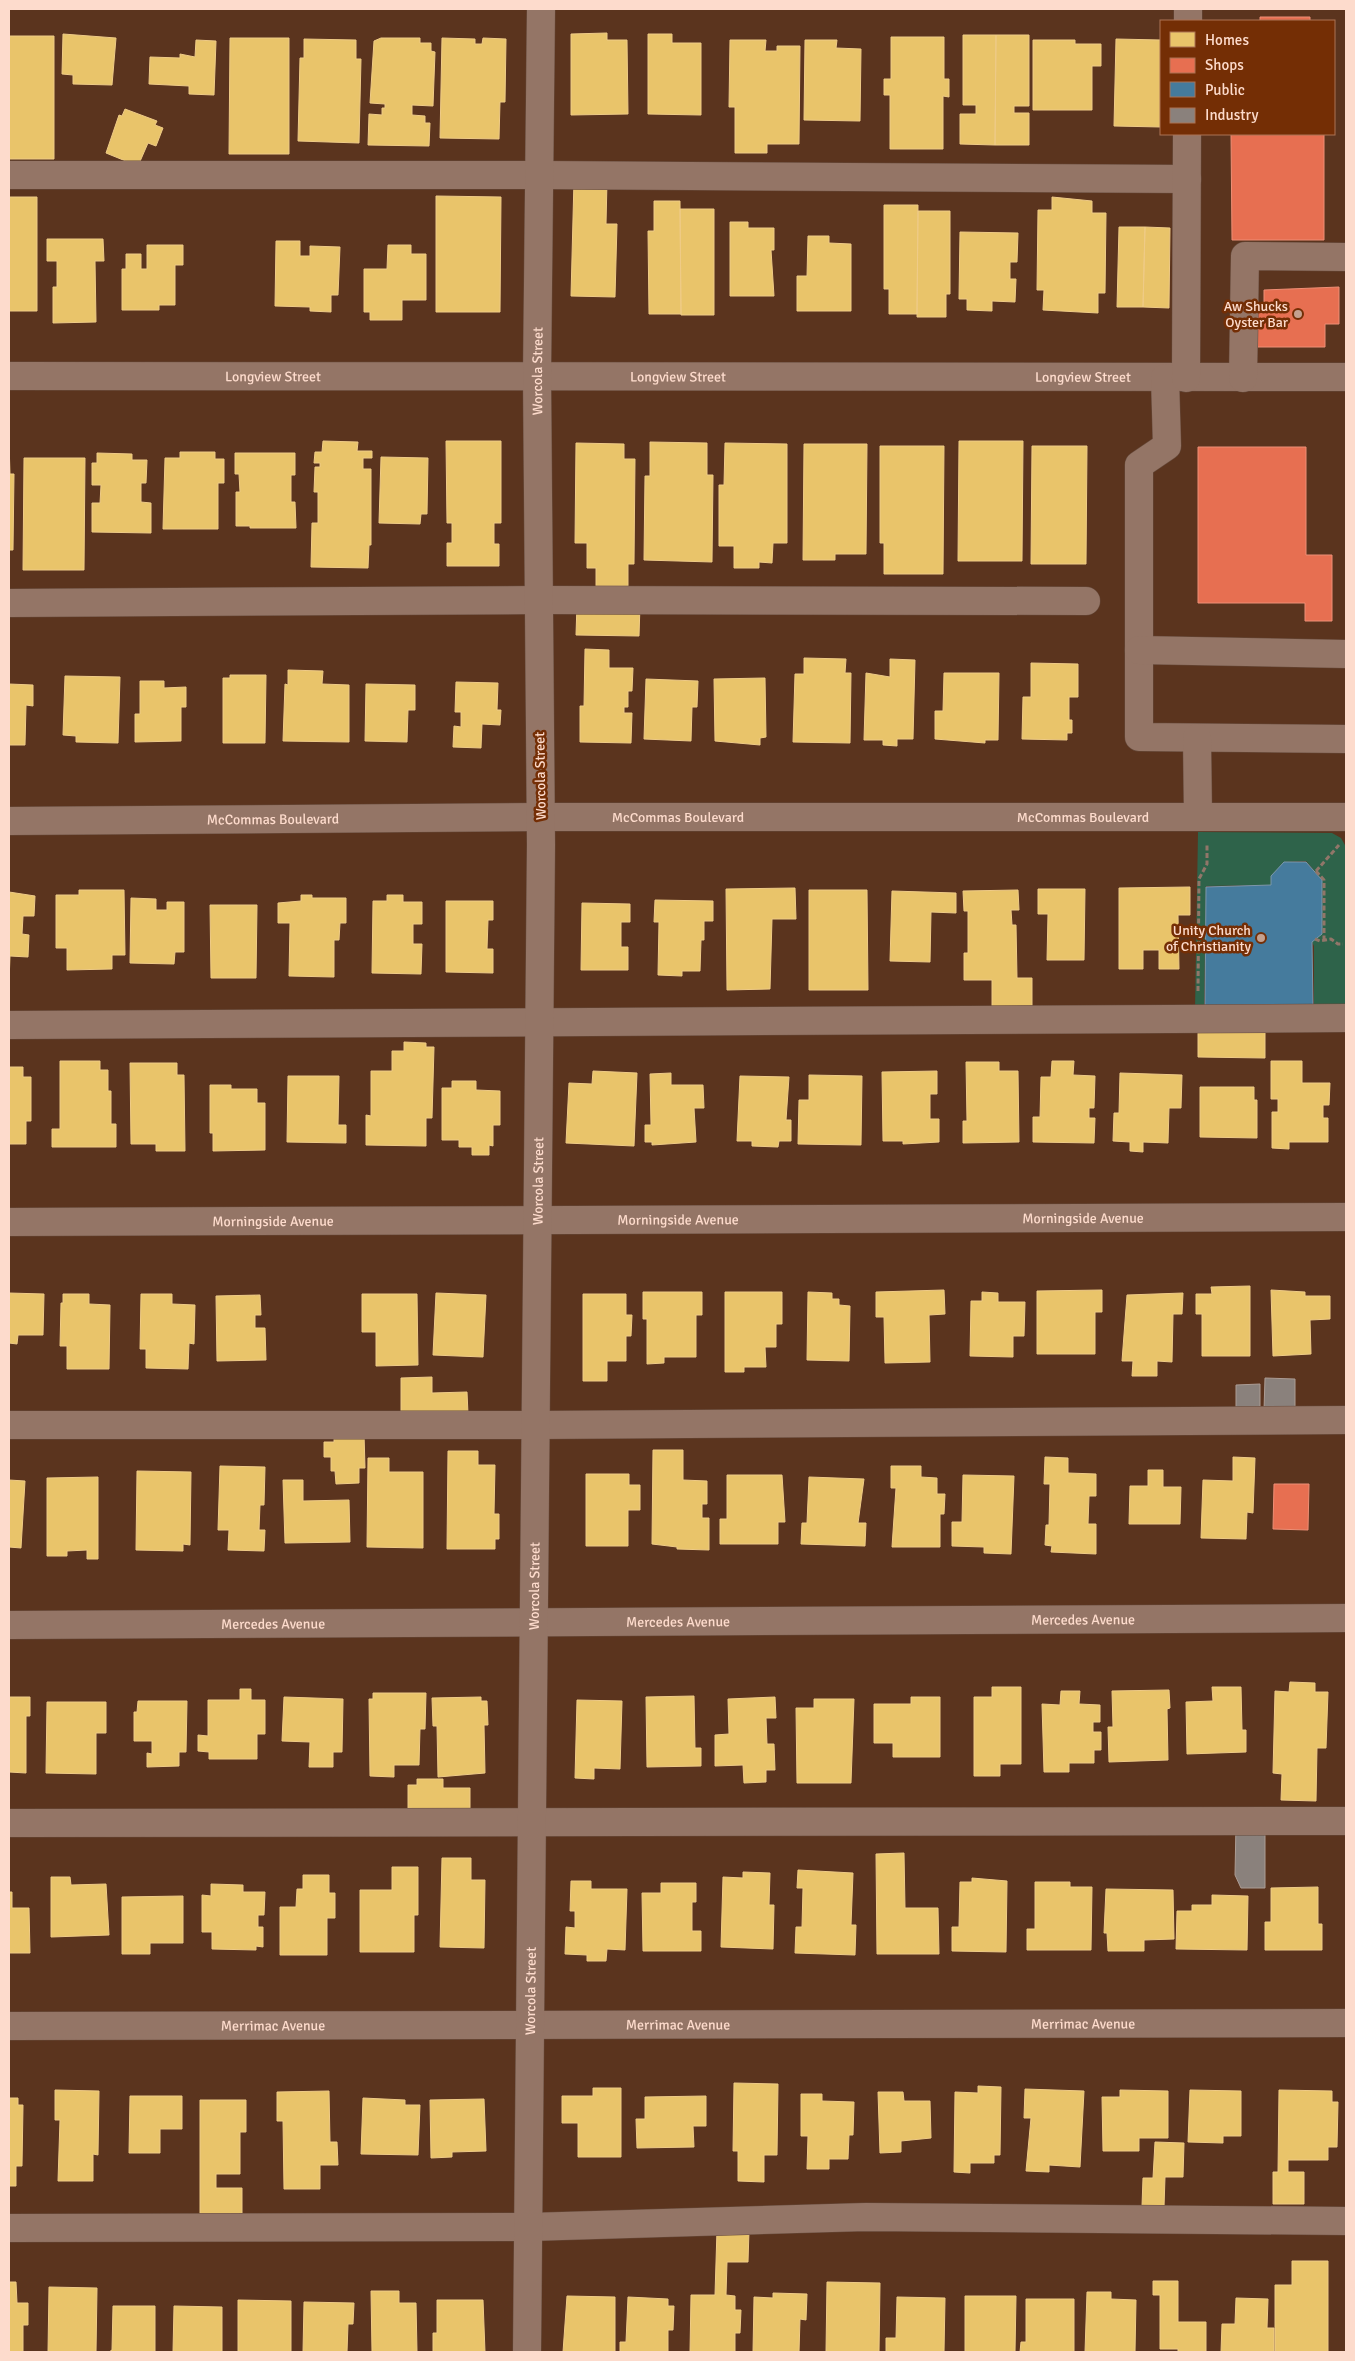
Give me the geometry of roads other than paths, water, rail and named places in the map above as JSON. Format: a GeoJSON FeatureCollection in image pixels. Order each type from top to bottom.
{"type":"FeatureCollection","features":[{"type":"Feature","properties":{"kind":"street","name":"Worcola Street"},"geometry":{"type":"LineString","coordinates":[[527,2352],[539,1022],[540,817],[537,376],[541,9]]}},
{"type":"Feature","properties":{"kind":"street"},"geometry":{"type":"LineString","coordinates":[[1188,135],[1175,378],[1167,446],[1139,465],[1139,736],[1346,739]]}},
{"type":"Feature","properties":{"kind":"street"},"geometry":{"type":"LineString","coordinates":[[9,175],[1187,178]]}},
{"type":"Feature","properties":{"kind":"street"},"geometry":{"type":"LineString","coordinates":[[1243,378],[1245,256],[1346,256]]}},
{"type":"Feature","properties":{"kind":"street","name":"Longview Street"},"geometry":{"type":"LineString","coordinates":[[9,376],[1346,377]]}},
{"type":"Feature","properties":{"kind":"street"},"geometry":{"type":"LineString","coordinates":[[9,603],[538,600],[1086,601]]}},
{"type":"Feature","properties":{"kind":"street"},"geometry":{"type":"LineString","coordinates":[[1139,650],[1346,654]]}},
{"type":"Feature","properties":{"kind":"street"},"geometry":{"type":"LineString","coordinates":[[1197,738],[1198,816]]}},
{"type":"Feature","properties":{"kind":"street","name":"McCommas Boulevard"},"geometry":{"type":"LineString","coordinates":[[9,821],[540,817],[1198,816],[1343,830]]}},
{"type":"Feature","properties":{"kind":"street"},"geometry":{"type":"LineString","coordinates":[[9,1026],[1346,1018]]}},
{"type":"Feature","properties":{"kind":"street","name":"Morningside Avenue"},"geometry":{"type":"LineString","coordinates":[[9,1222],[536,1222],[1346,1217]]}},
{"type":"Feature","properties":{"kind":"street"},"geometry":{"type":"LineString","coordinates":[[9,1424],[536,1425],[1346,1420]]}},
{"type":"Feature","properties":{"kind":"street","name":"Mercedes Avenue"},"geometry":{"type":"LineString","coordinates":[[9,1624],[1346,1618]]}},
{"type":"Feature","properties":{"kind":"street"},"geometry":{"type":"LineString","coordinates":[[9,1823],[1346,1821]]}},
{"type":"Feature","properties":{"kind":"street","name":"Merrimac Avenue"},"geometry":{"type":"LineString","coordinates":[[9,2026],[1346,2023]]}},
{"type":"Feature","properties":{"kind":"street"},"geometry":{"type":"LineString","coordinates":[[9,2228],[529,2227],[866,2217],[1346,2221]]}},
{"type":"Feature","properties":{"kind":"place","name":"Aw Shucks Oyster Bar"},"geometry":{"type":"Point","coordinates":[1298,314]}},
{"type":"Feature","properties":{"kind":"place","name":"Unity Church of Christianity"},"geometry":{"type":"Point","coordinates":[1261,938]}}]}
